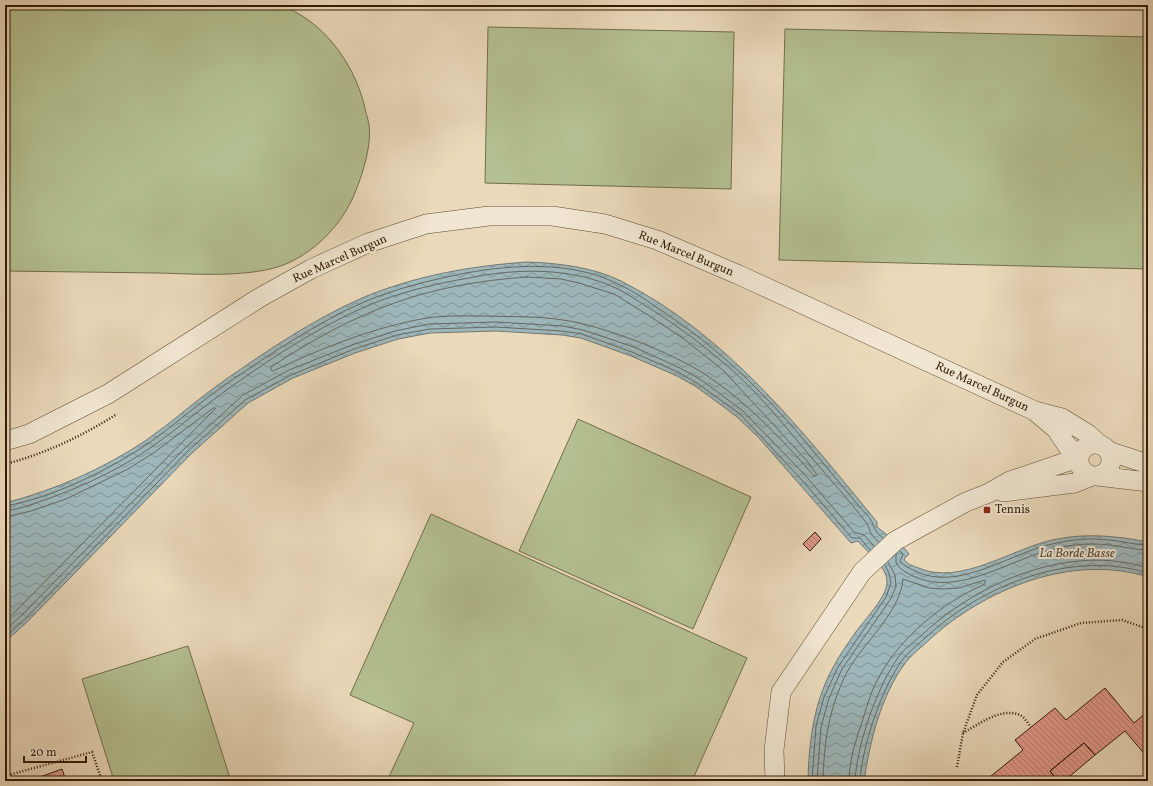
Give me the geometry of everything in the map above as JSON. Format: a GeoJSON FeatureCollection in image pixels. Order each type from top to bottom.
{"type":"FeatureCollection","features":[{"type":"Feature","properties":{"kind":"street","name":"Rue Marcel Burgun"},"geometry":{"type":"LineString","coordinates":[[5,442],[29,434],[108,394],[259,298],[312,269],[368,243],[426,224],[489,216],[552,216],[606,224],[657,240],[754,281],[1035,411],[1062,418],[1088,434],[1104,448]]}},
{"type":"Feature","properties":{"kind":"street","name":"Rue Marcel Burgun"},"geometry":{"type":"LineString","coordinates":[[1035,411],[1056,429],[1068,447],[1080,457]]}},
{"type":"Feature","properties":{"kind":"street"},"geometry":{"type":"LineString","coordinates":[[1148,464],[1104,448],[1090,445],[1082,451],[1080,457],[1084,472],[1095,476],[1148,482]]}},
{"type":"Feature","properties":{"kind":"street"},"geometry":{"type":"LineString","coordinates":[[989,493],[1075,484],[1106,472],[1111,464],[1110,455],[1104,448]]}},
{"type":"Feature","properties":{"kind":"street"},"geometry":{"type":"LineString","coordinates":[[775,781],[774,750],[781,692],[862,572],[896,541],[966,502],[989,493],[1010,482],[1080,457]]}},
{"type":"Feature","properties":{"kind":"path"},"geometry":{"type":"LineString","coordinates":[[5,464],[32,458],[121,411]]}},
{"type":"Feature","properties":{"kind":"path"},"geometry":{"type":"LineString","coordinates":[[957,767],[963,733],[977,695],[1003,662],[1035,639],[1081,623],[1122,620],[1148,629]]}},
{"type":"Feature","properties":{"kind":"path"},"geometry":{"type":"LineString","coordinates":[[1148,702],[1146,704],[1148,709]]}},
{"type":"Feature","properties":{"kind":"path"},"geometry":{"type":"LineString","coordinates":[[963,733],[992,717],[1007,712],[1020,716],[1031,727]]}},
{"type":"Feature","properties":{"kind":"path"},"geometry":{"type":"LineString","coordinates":[[5,776],[92,752],[102,781]]}},
{"type":"Feature","properties":{"kind":"green space"},"geometry":{"type":"Polygon","coordinates":[[[5,5],[279,5],[295,12],[309,20],[334,44],[352,73],[364,104],[370,132],[369,140],[366,158],[351,202],[337,224],[319,243],[298,258],[273,268],[224,274],[5,271],[5,5]]]}},
{"type":"Feature","properties":{"kind":"green space"},"geometry":{"type":"Polygon","coordinates":[[[488,27],[734,32],[731,189],[485,183],[488,27]]]}},
{"type":"Feature","properties":{"kind":"green space"},"geometry":{"type":"Polygon","coordinates":[[[785,29],[1148,37],[1148,269],[779,260],[785,29]]]}},
{"type":"Feature","properties":{"kind":"green space"},"geometry":{"type":"Polygon","coordinates":[[[578,419],[751,497],[693,629],[519,551],[578,419]]]}},
{"type":"Feature","properties":{"kind":"green space"},"geometry":{"type":"Polygon","coordinates":[[[431,514],[747,658],[692,781],[387,781],[414,723],[350,695],[431,514]]]}},
{"type":"Feature","properties":{"kind":"green space"},"geometry":{"type":"Polygon","coordinates":[[[188,646],[231,781],[114,781],[82,679],[188,646]]]}},
{"type":"Feature","properties":{"kind":"water","name":"La Borde Basse"},"geometry":{"type":"Polygon","coordinates":[[[527,262],[550,263],[587,269],[610,276],[660,303],[696,329],[730,357],[792,420],[877,522],[877,527],[905,549],[909,554],[904,559],[909,564],[933,572],[950,573],[986,564],[1040,543],[1069,537],[1102,536],[1148,542],[1148,577],[1119,571],[1089,570],[1060,573],[1030,580],[975,606],[950,622],[928,641],[908,659],[897,675],[883,704],[873,734],[864,781],[808,781],[811,735],[817,706],[822,692],[839,657],[883,596],[886,589],[887,583],[884,571],[876,560],[858,541],[851,543],[759,438],[737,417],[695,386],[677,376],[631,356],[581,338],[562,335],[496,331],[430,333],[398,339],[355,353],[293,378],[248,403],[191,454],[27,622],[5,642],[5,503],[42,492],[78,478],[112,461],[145,441],[215,387],[275,346],[326,315],[344,306],[382,290],[422,278],[463,269],[527,262]]]}},
{"type":"Feature","properties":{"kind":"building"},"geometry":{"type":"Polygon","coordinates":[[[815,532],[821,539],[810,551],[803,544],[815,532]]]}},
{"type":"Feature","properties":{"kind":"building"},"geometry":{"type":"Polygon","coordinates":[[[1105,688],[1134,723],[1148,711],[1148,758],[1125,731],[1095,755],[1084,743],[1050,771],[1058,781],[985,781],[1023,750],[1015,740],[1055,708],[1066,720],[1105,688]]]}},
{"type":"Feature","properties":{"kind":"building"},"geometry":{"type":"Polygon","coordinates":[[[1084,743],[1095,755],[1064,781],[1058,781],[1050,771],[1084,743]]]}},
{"type":"Feature","properties":{"kind":"building"},"geometry":{"type":"Polygon","coordinates":[[[62,769],[66,781],[29,781],[62,769]]]}},
{"type":"Feature","properties":{"kind":"place","name":"Tennis"},"geometry":{"type":"Point","coordinates":[987,510]}}]}
